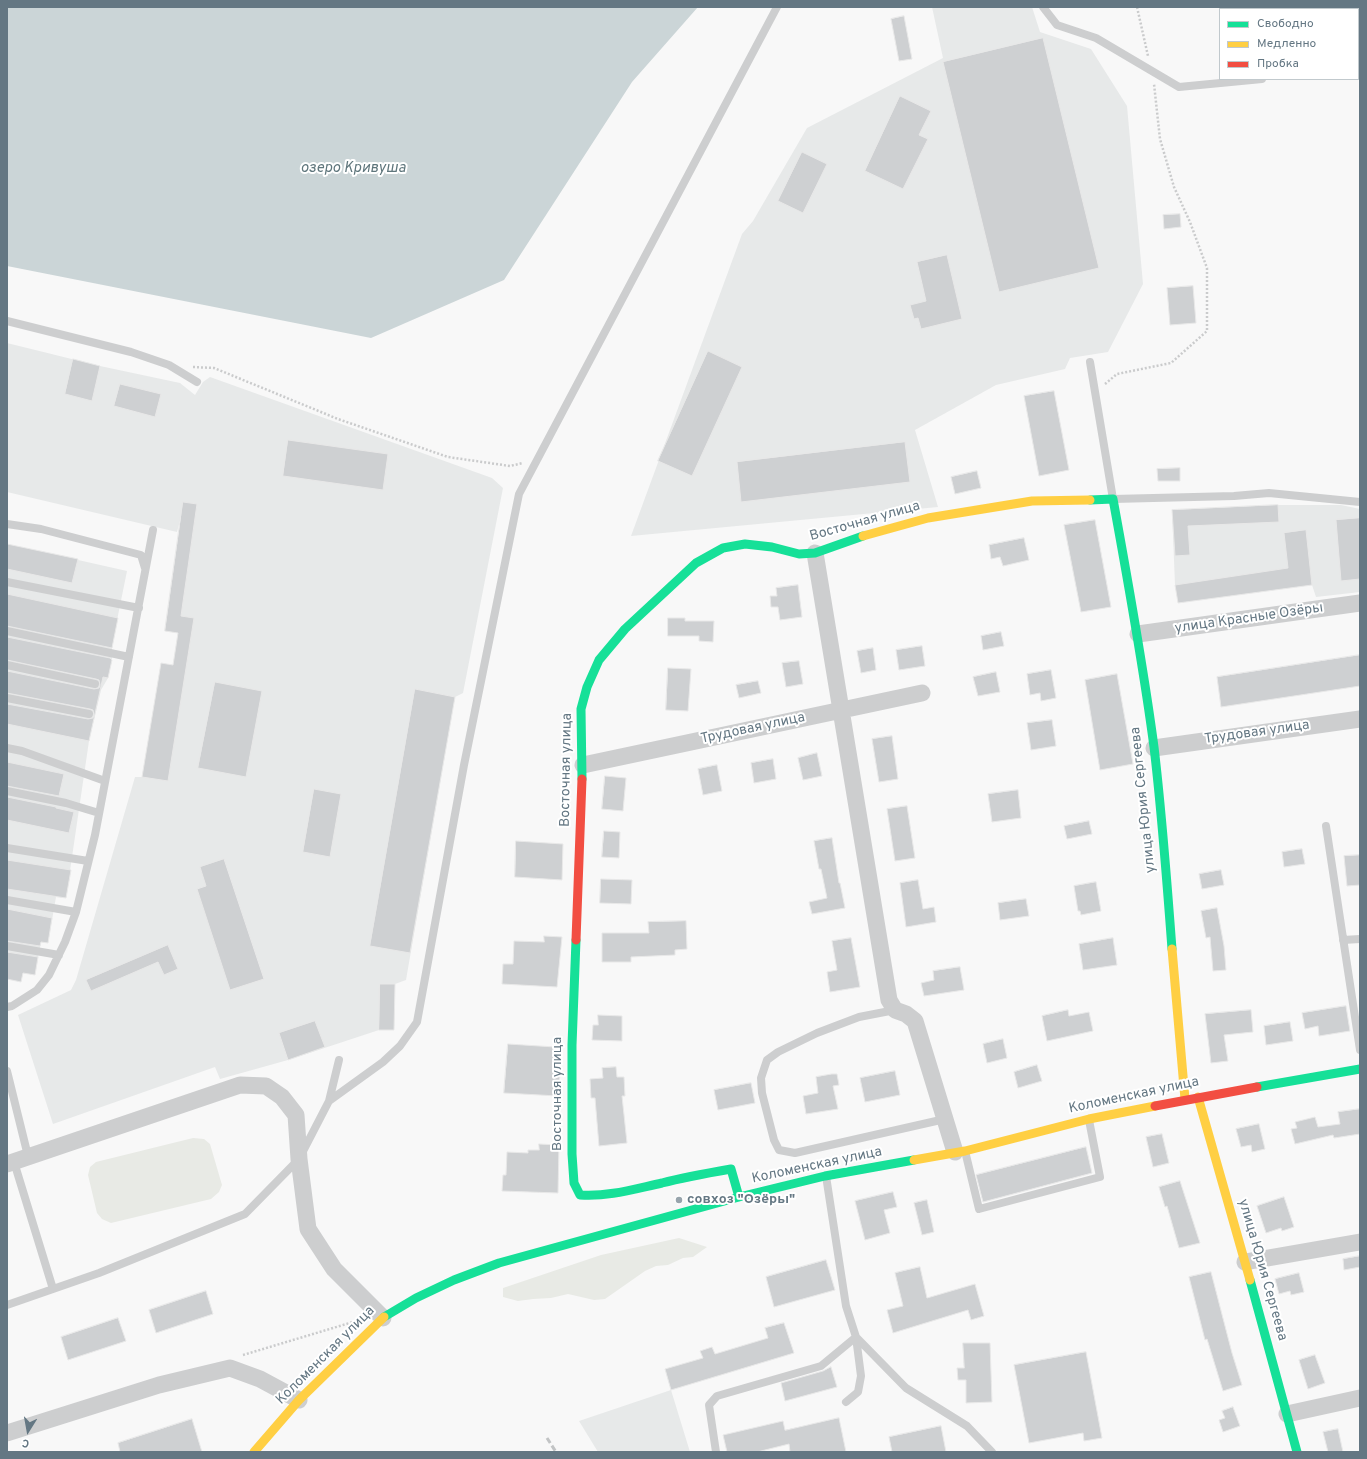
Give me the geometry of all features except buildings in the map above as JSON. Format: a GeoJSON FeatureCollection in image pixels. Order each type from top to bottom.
{"type":"FeatureCollection","features":[{"type":"Feature","properties":{"kind":"street","name":"Восточная улица"},"geometry":{"type":"LineString","coordinates":[[739,1197],[731,1169],[664,1182],[610,1195],[580,1195],[574,1184],[572,1154],[572,1045],[583,765],[581,709],[587,687],[599,660],[625,629],[690,568],[723,548],[745,544],[772,547],[799,554],[815,553],[871,534],[928,518],[1032,501],[1113,499]]}},
{"type":"Feature","properties":{"kind":"street","name":"улица Юрия Сергеева"},"geometry":{"type":"LineString","coordinates":[[1113,499],[1138,634],[1154,748],[1167,874],[1180,1054],[1185,1099]]}},
{"type":"Feature","properties":{"kind":"street"},"geometry":{"type":"LineString","coordinates":[[815,553],[889,1000],[895,1010],[906,1014],[915,1021],[945,1119],[960,1151]]}},
{"type":"Feature","properties":{"kind":"street","name":"улица Красные Озёры"},"geometry":{"type":"LineString","coordinates":[[1138,634],[1360,603]]}},
{"type":"Feature","properties":{"kind":"street","name":"Трудовая улица"},"geometry":{"type":"LineString","coordinates":[[583,765],[922,693]]}},
{"type":"Feature","properties":{"kind":"street","name":"Трудовая улица"},"geometry":{"type":"LineString","coordinates":[[1154,748],[1360,719]]}},
{"type":"Feature","properties":{"kind":"street","name":"Коломенская улица"},"geometry":{"type":"LineString","coordinates":[[254,1452],[299,1400],[383,1318],[416,1298],[441,1286],[499,1263],[739,1197],[826,1176],[960,1151],[1089,1119],[1185,1099],[1360,1068]]}},
{"type":"Feature","properties":{"kind":"street"},"geometry":{"type":"LineString","coordinates":[[16,1161],[240,1085],[266,1086],[282,1097],[296,1115],[299,1159],[308,1229],[334,1269],[383,1318]]}},
{"type":"Feature","properties":{"kind":"street","name":"улица Юрия Сергеева"},"geometry":{"type":"LineString","coordinates":[[1198,1097],[1297,1452]]}},
{"type":"Feature","properties":{"kind":"street"},"geometry":{"type":"LineString","coordinates":[[1245,1262],[1360,1242]]}},
{"type":"Feature","properties":{"kind":"street"},"geometry":{"type":"LineString","coordinates":[[7,1432],[159,1385],[230,1368],[260,1379],[299,1400]]}},
{"type":"Feature","properties":{"kind":"street"},"geometry":{"type":"LineString","coordinates":[[1286,1414],[1360,1398]]}},
{"type":"Feature","properties":{"kind":"lane"},"geometry":{"type":"LineString","coordinates":[[329,1101],[383,1062],[400,1046],[417,1022],[464,765],[520,494],[537,459],[777,7]]}},
{"type":"Feature","properties":{"kind":"lane"},"geometry":{"type":"LineString","coordinates":[[1043,7],[1056,25],[1096,38],[1179,87],[1252,80]]}},
{"type":"Feature","properties":{"kind":"lane"},"geometry":{"type":"LineString","coordinates":[[7,322],[131,352],[170,365],[197,382]]}},
{"type":"Feature","properties":{"kind":"lane"},"geometry":{"type":"LineString","coordinates":[[1090,362],[1113,499],[1227,496],[1270,493],[1360,502]]}},
{"type":"Feature","properties":{"kind":"lane"},"geometry":{"type":"LineString","coordinates":[[7,524],[41,529],[141,555],[146,571]]}},
{"type":"Feature","properties":{"kind":"lane"},"geometry":{"type":"LineString","coordinates":[[7,1007],[12,1006],[37,990],[49,975],[65,942],[76,912],[99,813],[153,530]]}},
{"type":"Feature","properties":{"kind":"lane"},"geometry":{"type":"LineString","coordinates":[[7,582],[139,608]]}},
{"type":"Feature","properties":{"kind":"lane"},"geometry":{"type":"LineString","coordinates":[[7,631],[129,657]]}},
{"type":"Feature","properties":{"kind":"lane"},"geometry":{"type":"LineString","coordinates":[[7,665],[95,684]]}},
{"type":"Feature","properties":{"kind":"lane"},"geometry":{"type":"LineString","coordinates":[[7,698],[89,714]]}},
{"type":"Feature","properties":{"kind":"lane"},"geometry":{"type":"LineString","coordinates":[[7,748],[22,751],[105,782]]}},
{"type":"Feature","properties":{"kind":"lane"},"geometry":{"type":"LineString","coordinates":[[7,791],[66,803],[99,813]]}},
{"type":"Feature","properties":{"kind":"lane"},"geometry":{"type":"LineString","coordinates":[[1326,826],[1360,1050]]}},
{"type":"Feature","properties":{"kind":"lane"},"geometry":{"type":"LineString","coordinates":[[7,848],[88,861]]}},
{"type":"Feature","properties":{"kind":"lane"},"geometry":{"type":"LineString","coordinates":[[7,900],[76,912]]}},
{"type":"Feature","properties":{"kind":"lane"},"geometry":{"type":"LineString","coordinates":[[1343,940],[1360,939]]}},
{"type":"Feature","properties":{"kind":"lane"},"geometry":{"type":"LineString","coordinates":[[7,946],[59,955]]}},
{"type":"Feature","properties":{"kind":"lane"},"geometry":{"type":"LineString","coordinates":[[895,1010],[859,1016],[817,1033],[778,1052],[767,1060],[761,1078],[762,1093],[774,1140],[780,1150],[795,1153],[945,1119]]}},
{"type":"Feature","properties":{"kind":"lane"},"geometry":{"type":"LineString","coordinates":[[7,1305],[99,1274],[245,1214],[299,1159],[329,1101],[339,1060]]}},
{"type":"Feature","properties":{"kind":"lane"},"geometry":{"type":"LineString","coordinates":[[7,1071],[16,1161],[53,1290]]}},
{"type":"Feature","properties":{"kind":"lane"},"geometry":{"type":"LineString","coordinates":[[960,1151],[979,1209],[1100,1177],[1089,1119]]}},
{"type":"Feature","properties":{"kind":"lane"},"geometry":{"type":"LineString","coordinates":[[826,1176],[846,1306],[856,1338],[861,1376],[858,1392],[846,1402]]}},
{"type":"Feature","properties":{"kind":"lane"},"geometry":{"type":"LineString","coordinates":[[716,1452],[709,1405],[717,1396],[821,1366],[856,1338]]}},
{"type":"Feature","properties":{"kind":"lane"},"geometry":{"type":"LineString","coordinates":[[856,1338],[906,1388],[966,1426],[992,1452]]}},
{"type":"Feature","properties":{"kind":"path"},"geometry":{"type":"LineString","coordinates":[[1095,391],[1117,374],[1171,363],[1207,331],[1207,268],[1190,222],[1174,187],[1160,139],[1152,72],[1137,7]]}},
{"type":"Feature","properties":{"kind":"path"},"geometry":{"type":"LineString","coordinates":[[170,365],[214,368],[338,419],[448,457],[510,466],[537,459]]}},
{"type":"Feature","properties":{"kind":"shaded area"},"geometry":{"type":"Polygon","coordinates":[[[932,7],[1032,7],[1040,32],[1091,49],[1127,106],[1143,284],[1108,352],[1070,358],[1065,369],[996,385],[915,430],[938,507],[631,536],[742,234],[753,221],[807,128],[943,58],[932,7]]]}},
{"type":"Feature","properties":{"kind":"shaded area"},"geometry":{"type":"Polygon","coordinates":[[[7,343],[100,366],[180,383],[195,395],[203,382],[210,377],[492,478],[503,488],[463,693],[455,697],[406,980],[395,984],[394,1030],[379,1030],[288,1060],[220,1079],[215,1067],[53,1124],[18,1015],[71,990],[76,980],[135,777],[142,777],[161,663],[173,665],[178,633],[165,631],[182,513],[177,532],[7,492],[7,343]]]}},
{"type":"Feature","properties":{"kind":"shaded area"},"geometry":{"type":"Polygon","coordinates":[[[1278,505],[1341,505],[1360,509],[1360,592],[1316,597],[1312,585],[1178,603],[1175,585],[1172,510],[1278,505]]]}},
{"type":"Feature","properties":{"kind":"shaded area"},"geometry":{"type":"Polygon","coordinates":[[[7,544],[127,571],[112,645],[112,660],[108,678],[101,690],[89,741],[66,898],[56,897],[48,943],[41,942],[35,975],[23,973],[21,982],[7,979],[7,544]]]}},
{"type":"Feature","properties":{"kind":"shaded area"},"geometry":{"type":"Polygon","coordinates":[[[193,1138],[204,1139],[210,1144],[222,1185],[219,1192],[211,1199],[111,1223],[102,1219],[97,1213],[88,1175],[90,1167],[96,1162],[193,1138]]]}},
{"type":"Feature","properties":{"kind":"shaded area"},"geometry":{"type":"Polygon","coordinates":[[[679,1238],[707,1247],[693,1257],[683,1258],[668,1265],[656,1266],[645,1271],[605,1299],[594,1300],[568,1294],[551,1298],[518,1301],[503,1297],[503,1288],[601,1255],[679,1238]]]}},
{"type":"Feature","properties":{"kind":"shaded area"},"geometry":{"type":"Polygon","coordinates":[[[671,1390],[690,1452],[598,1452],[579,1421],[671,1390]]]}},
{"type":"Feature","properties":{"kind":"water","name":"озеро Кривуша"},"geometry":{"type":"Polygon","coordinates":[[[7,7],[698,7],[632,82],[504,280],[371,338],[7,266],[7,7]]]}},
{"type":"Feature","properties":{"kind":"railway"},"geometry":{"type":"LineString","coordinates":[[547,1438],[556,1452]]}},
{"type":"Feature","properties":{"kind":"traffic: fast"},"geometry":{"type":"LineString","coordinates":[[1090,500],[1113,499],[1130,592],[1154,747],[1162,823],[1172,949]]}},
{"type":"Feature","properties":{"kind":"traffic: fast"},"geometry":{"type":"LineString","coordinates":[[582,779],[581,709],[587,687],[599,660],[625,629],[696,563],[723,548],[745,544],[772,547],[799,554],[815,553],[863,536]]}},
{"type":"Feature","properties":{"kind":"traffic: fast"},"geometry":{"type":"LineString","coordinates":[[576,940],[572,1045],[572,1154],[574,1183],[580,1195],[601,1195],[621,1192],[731,1169],[739,1197]]}},
{"type":"Feature","properties":{"kind":"traffic: fast"},"geometry":{"type":"LineString","coordinates":[[1257,1087],[1360,1069]]}},
{"type":"Feature","properties":{"kind":"traffic: fast"},"geometry":{"type":"LineString","coordinates":[[384,1317],[416,1298],[454,1280],[499,1263],[739,1197],[825,1176],[914,1160]]}},
{"type":"Feature","properties":{"kind":"traffic: fast"},"geometry":{"type":"LineString","coordinates":[[1250,1280],[1297,1452]]}},
{"type":"Feature","properties":{"kind":"traffic: slow"},"geometry":{"type":"LineString","coordinates":[[863,536],[928,518],[1032,501],[1090,500]]}},
{"type":"Feature","properties":{"kind":"traffic: slow"},"geometry":{"type":"LineString","coordinates":[[1172,949],[1185,1099]]}},
{"type":"Feature","properties":{"kind":"traffic: slow"},"geometry":{"type":"LineString","coordinates":[[1198,1097],[1250,1280]]}},
{"type":"Feature","properties":{"kind":"traffic: slow"},"geometry":{"type":"LineString","coordinates":[[914,1160],[965,1151],[1089,1119],[1155,1106]]}},
{"type":"Feature","properties":{"kind":"traffic: slow"},"geometry":{"type":"LineString","coordinates":[[254,1452],[299,1400],[384,1317]]}},
{"type":"Feature","properties":{"kind":"traffic: jam"},"geometry":{"type":"LineString","coordinates":[[576,940],[582,779]]}},
{"type":"Feature","properties":{"kind":"traffic: jam"},"geometry":{"type":"LineString","coordinates":[[1155,1106],[1257,1087]]}},
{"type":"Feature","properties":{"kind":"place","name":"совхоз \"Озёры\""},"geometry":{"type":"Point","coordinates":[679,1200]}}]}
